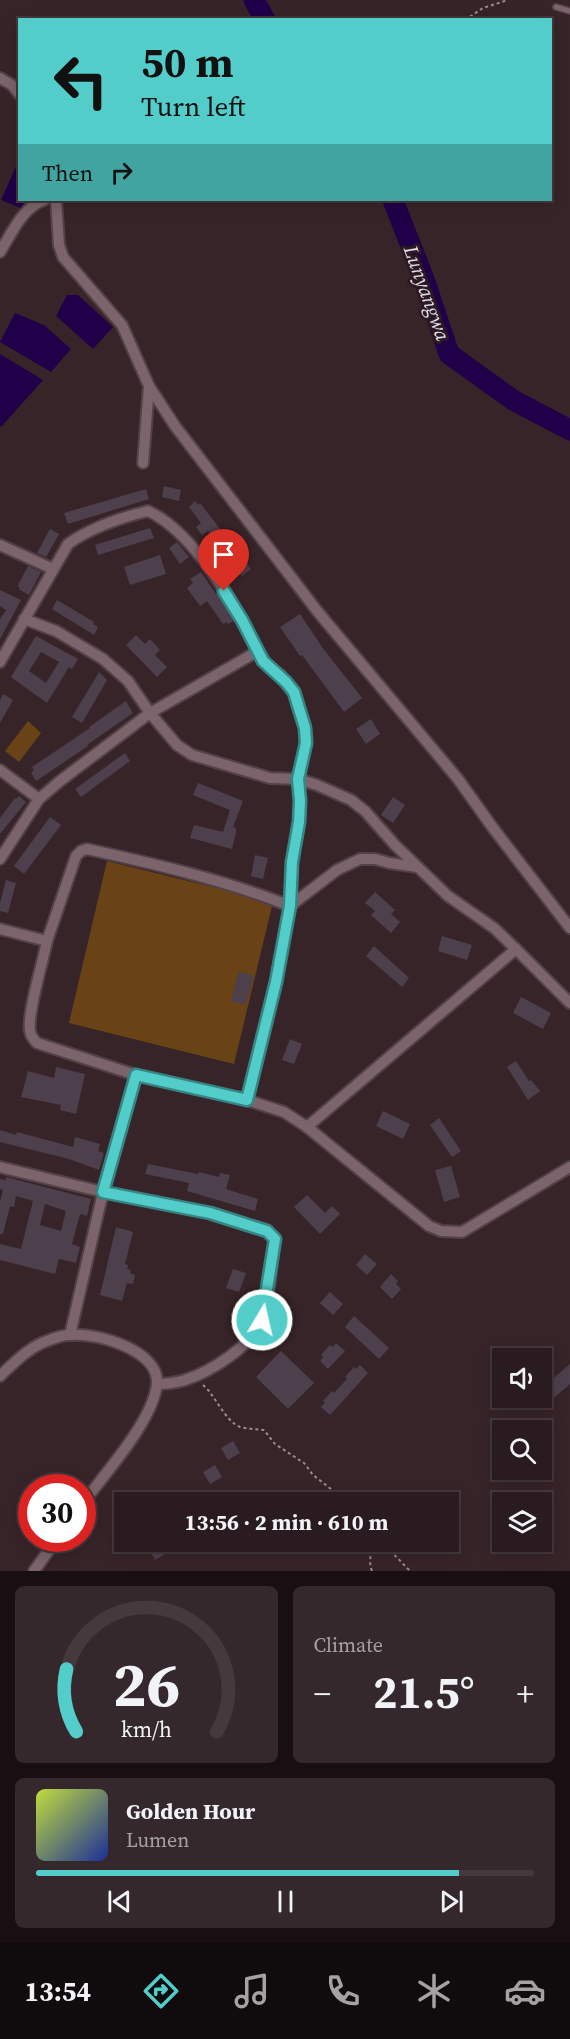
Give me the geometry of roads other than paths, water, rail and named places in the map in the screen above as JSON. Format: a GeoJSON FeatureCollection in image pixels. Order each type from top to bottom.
{"type":"FeatureCollection","features":[{"type":"Feature","properties":{"kind":"street"},"geometry":{"type":"LineString","coordinates":[[0,78],[12,85],[18,92]]}},
{"type":"Feature","properties":{"kind":"street"},"geometry":{"type":"LineString","coordinates":[[0,252],[25,213],[42,201]]}},
{"type":"Feature","properties":{"kind":"street"},"geometry":{"type":"LineString","coordinates":[[56,201],[59,218],[58,239],[63,257],[122,325],[149,386],[174,426],[318,612],[458,779],[570,928]]}},
{"type":"Feature","properties":{"kind":"street"},"geometry":{"type":"LineString","coordinates":[[143,463],[149,386]]}},
{"type":"Feature","properties":{"kind":"street"},"geometry":{"type":"LineString","coordinates":[[1,659],[68,544],[102,525],[148,511],[163,518],[189,544],[232,603],[267,665],[294,692],[301,711],[306,743],[298,779],[299,822],[292,862],[290,906],[276,982],[247,1100]]}},
{"type":"Feature","properties":{"kind":"street"},"geometry":{"type":"LineString","coordinates":[[0,545],[53,569]]}},
{"type":"Feature","properties":{"kind":"street"},"geometry":{"type":"LineString","coordinates":[[24,619],[56,631],[103,659],[128,681],[150,713],[177,745],[192,754],[270,777],[298,779],[351,800],[365,811],[417,867],[448,896],[494,928],[570,1003]]}},
{"type":"Feature","properties":{"kind":"street"},"geometry":{"type":"LineString","coordinates":[[0,859],[39,799],[60,781],[150,713],[258,651]]}},
{"type":"Feature","properties":{"kind":"street"},"geometry":{"type":"LineString","coordinates":[[0,770],[39,799]]}},
{"type":"Feature","properties":{"kind":"street"},"geometry":{"type":"LineString","coordinates":[[290,906],[264,896],[150,863],[87,849],[81,851],[76,856],[47,941],[29,1029],[32,1038],[37,1043],[136,1075],[247,1100],[284,1112],[307,1126],[429,1226],[441,1231],[462,1232],[570,1167]]}},
{"type":"Feature","properties":{"kind":"street"},"geometry":{"type":"LineString","coordinates":[[290,906],[337,870],[360,859],[375,859],[389,864],[417,867]]}},
{"type":"Feature","properties":{"kind":"street"},"geometry":{"type":"LineString","coordinates":[[0,929],[47,941]]}},
{"type":"Feature","properties":{"kind":"street"},"geometry":{"type":"LineString","coordinates":[[307,1126],[516,949]]}},
{"type":"Feature","properties":{"kind":"street"},"geometry":{"type":"LineString","coordinates":[[70,1335],[103,1192],[136,1075]]}},
{"type":"Feature","properties":{"kind":"street"},"geometry":{"type":"LineString","coordinates":[[0,1167],[103,1192],[210,1213],[267,1231],[275,1239],[262,1320],[242,1346],[227,1359],[194,1376],[174,1383],[157,1384]]}},
{"type":"Feature","properties":{"kind":"street"},"geometry":{"type":"LineString","coordinates":[[0,1376],[36,1346],[70,1335],[104,1339],[127,1347],[146,1358],[156,1375],[157,1384],[142,1423],[96,1485]]}},
{"type":"Feature","properties":{"kind":"street"},"geometry":{"type":"LineString","coordinates":[[34,1571],[48,1552]]}},
{"type":"Feature","properties":{"kind":"lane"},"geometry":{"type":"LineString","coordinates":[[556,7],[570,11]]}},
{"type":"Feature","properties":{"kind":"waterway","name":"Lunyangwa"},"geometry":{"type":"LineString","coordinates":[[254,0],[264,18]]}},
{"type":"Feature","properties":{"kind":"waterway","name":"Lunyangwa"},"geometry":{"type":"LineString","coordinates":[[393,201],[425,282],[449,354],[513,400],[570,430]]}}]}
